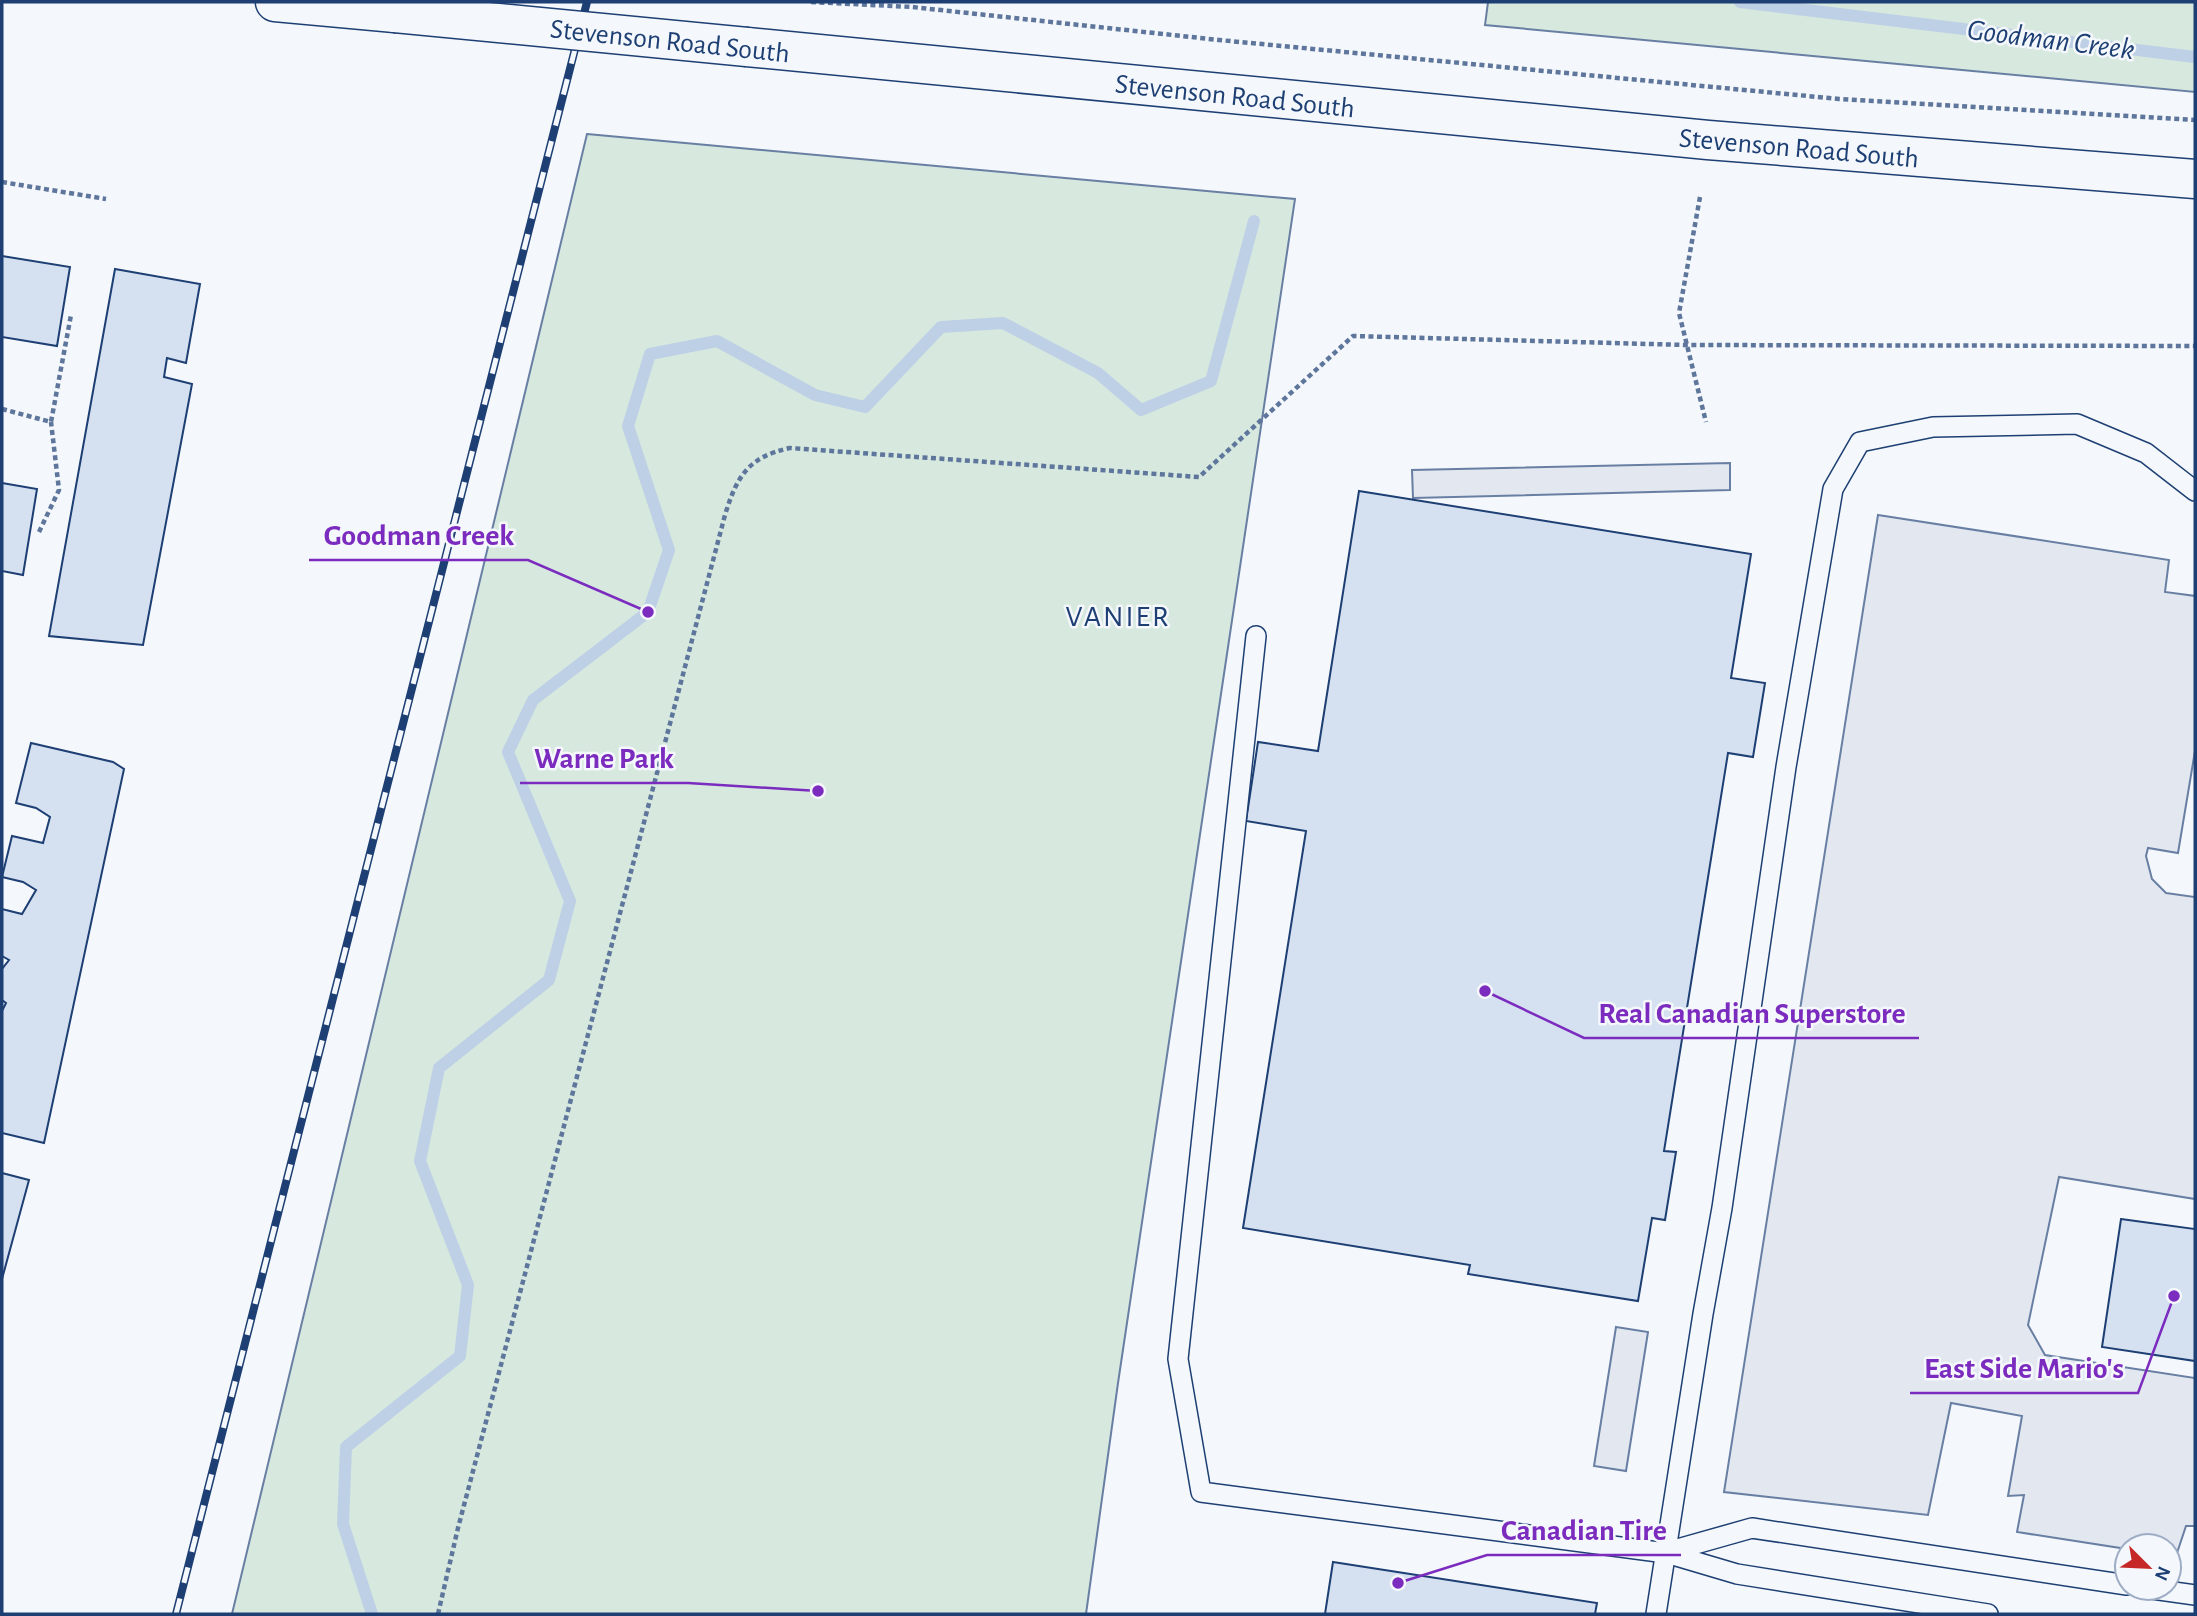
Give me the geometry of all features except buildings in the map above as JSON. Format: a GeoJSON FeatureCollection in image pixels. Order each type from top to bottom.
{"type":"FeatureCollection","features":[{"type":"Feature","properties":{"kind":"main road","name":"Stevenson Road South"},"geometry":{"type":"LineString","coordinates":[[275,2],[1694,139],[2195,179]]}},
{"type":"Feature","properties":{"kind":"lane"},"geometry":{"type":"LineString","coordinates":[[1656,1614],[1722,1208],[1786,768],[1833,489],[1860,442],[1933,427],[2077,424],[2146,453],[2195,491]]}},
{"type":"Feature","properties":{"kind":"lane"},"geometry":{"type":"LineString","coordinates":[[1256,636],[1178,1359],[1201,1492],[1666,1553],[1737,1574],[1988,1614]]}},
{"type":"Feature","properties":{"kind":"lane"},"geometry":{"type":"LineString","coordinates":[[1666,1553],[1752,1528],[2113,1583]]}},
{"type":"Feature","properties":{"kind":"path"},"geometry":{"type":"LineString","coordinates":[[811,2],[912,7],[1219,40],[1839,100],[2195,120]]}},
{"type":"Feature","properties":{"kind":"path"},"geometry":{"type":"LineString","coordinates":[[2,182],[106,199]]}},
{"type":"Feature","properties":{"kind":"path"},"geometry":{"type":"LineString","coordinates":[[1700,197],[1679,313],[1706,422]]}},
{"type":"Feature","properties":{"kind":"path"},"geometry":{"type":"LineString","coordinates":[[39,532],[60,490],[51,422],[71,315]]}},
{"type":"Feature","properties":{"kind":"path"},"geometry":{"type":"LineString","coordinates":[[438,1614],[461,1515],[724,515],[733,490],[745,470],[758,459],[790,448],[1199,477],[1353,336],[1687,345],[2195,346]]}},
{"type":"Feature","properties":{"kind":"path"},"geometry":{"type":"LineString","coordinates":[[2,410],[51,422]]}},
{"type":"Feature","properties":{"kind":"shaded area"},"geometry":{"type":"Polygon","coordinates":[[[1488,2],[2195,2],[2195,92],[1485,25],[1488,2]]]}},
{"type":"Feature","properties":{"kind":"shaded area"},"geometry":{"type":"Polygon","coordinates":[[[587,134],[1295,199],[1086,1614],[232,1614],[587,134]]]}},
{"type":"Feature","properties":{"kind":"shaded area"},"geometry":{"type":"Polygon","coordinates":[[[1730,463],[1730,490],[1413,498],[1412,470],[1730,463]]]}},
{"type":"Feature","properties":{"kind":"shaded area"},"geometry":{"type":"Polygon","coordinates":[[[1878,515],[2169,560],[2165,592],[2195,596],[2195,751],[2178,853],[2148,848],[2146,856],[2152,879],[2166,893],[2195,897],[2195,1199],[2059,1177],[2028,1325],[2045,1355],[2195,1378],[2195,1526],[2186,1526],[2183,1535],[2183,1532],[2113,1532],[2113,1547],[2017,1532],[2024,1495],[2008,1496],[2022,1416],[1951,1403],[1928,1515],[1724,1492],[1878,515]]]}},
{"type":"Feature","properties":{"kind":"shaded area"},"geometry":{"type":"Polygon","coordinates":[[[1616,1327],[1648,1332],[1626,1471],[1594,1466],[1616,1327]]]}},
{"type":"Feature","properties":{"kind":"waterway","name":"Goodman Creek"},"geometry":{"type":"LineString","coordinates":[[1740,2],[2195,57]]}},
{"type":"Feature","properties":{"kind":"waterway","name":"Goodman Creek"},"geometry":{"type":"LineString","coordinates":[[372,1614],[343,1524],[346,1447],[460,1356],[468,1285],[420,1161],[439,1068],[549,980],[570,901],[508,752],[533,700],[648,612],[669,550],[628,426],[650,354],[717,341],[815,395],[865,407],[941,327],[1003,323],[1098,373],[1141,410],[1211,381],[1254,221]]}},
{"type":"Feature","properties":{"kind":"railway"},"geometry":{"type":"LineString","coordinates":[[176,1614],[587,2]]}},
{"type":"Feature","properties":{"kind":"place","name":"Goodman Creek"},"geometry":{"type":"Point","coordinates":[648,612]}},
{"type":"Feature","properties":{"kind":"place","name":"Warne Park"},"geometry":{"type":"Point","coordinates":[818,791]}},
{"type":"Feature","properties":{"kind":"place","name":"Real Canadian Superstore"},"geometry":{"type":"Point","coordinates":[1485,991]}},
{"type":"Feature","properties":{"kind":"place","name":"East Side Mario's"},"geometry":{"type":"Point","coordinates":[2174,1296]}},
{"type":"Feature","properties":{"kind":"place","name":"Canadian Tire"},"geometry":{"type":"Point","coordinates":[1398,1583]}},
{"type":"Feature","properties":{"kind":"district","name":"VANIER"},"geometry":{"type":"Point","coordinates":[1118,616]}}]}
